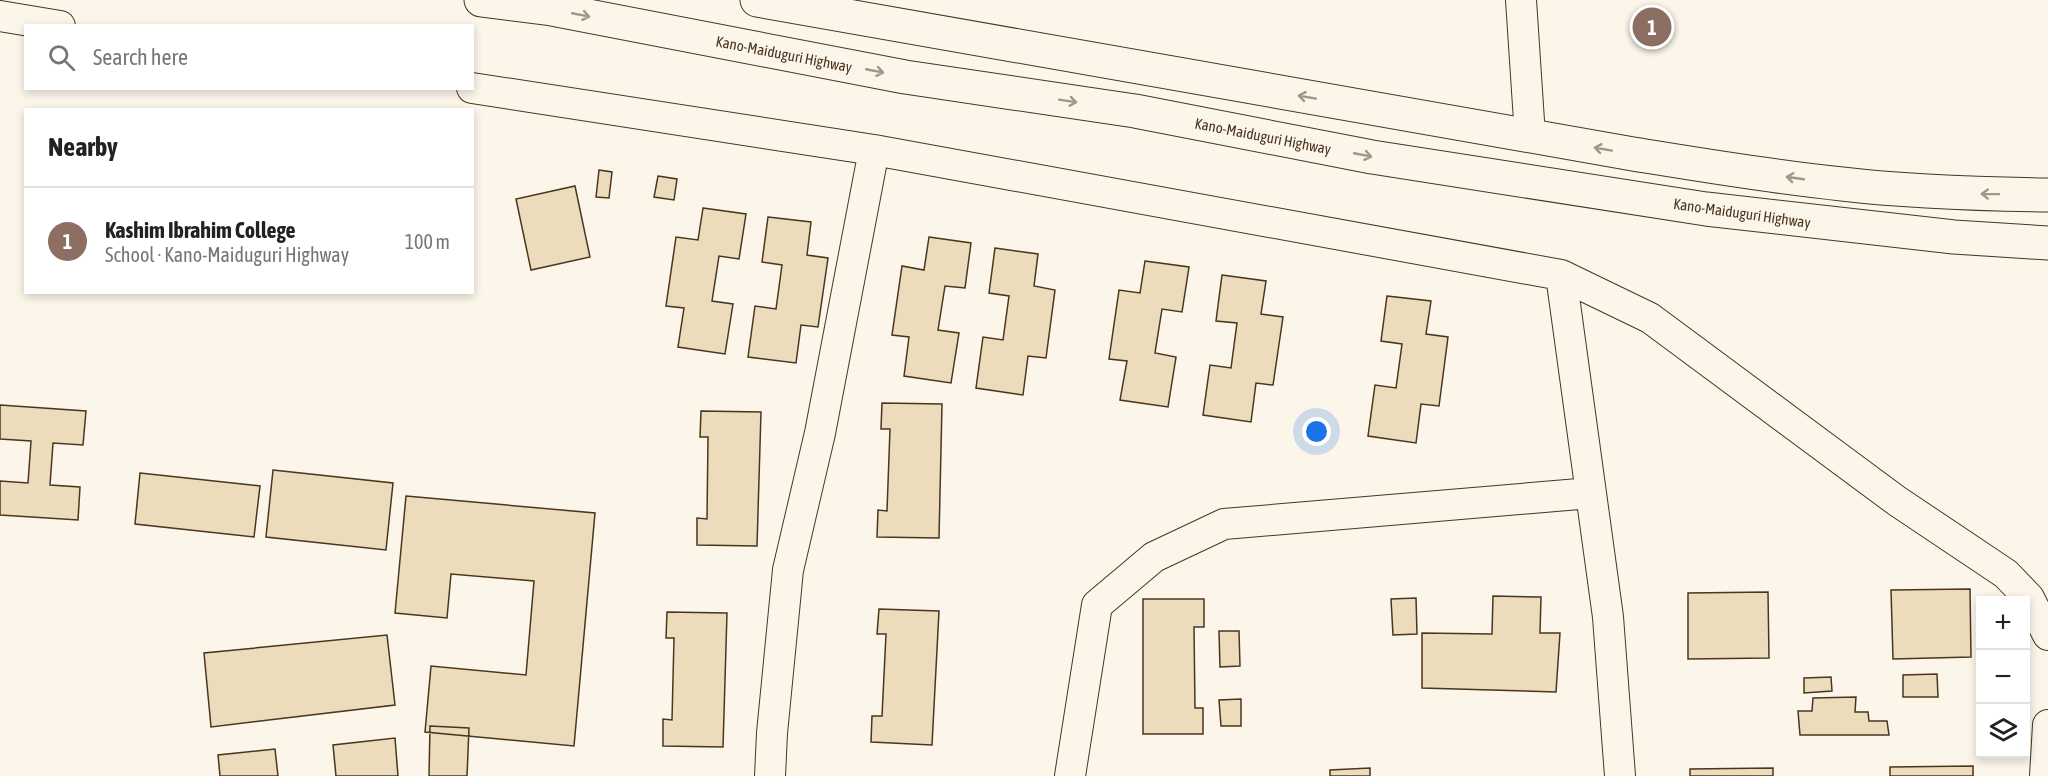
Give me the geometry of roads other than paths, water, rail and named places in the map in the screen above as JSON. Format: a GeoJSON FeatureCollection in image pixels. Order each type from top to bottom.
{"type":"FeatureCollection","features":[{"type":"Feature","properties":{"kind":"highway","name":"Kano-Maiduguri Highway"},"geometry":{"type":"LineString","coordinates":[[481,0],[552,9],[905,77],[1136,111],[1372,157],[1706,209],[1954,237],[2048,243]]}},
{"type":"Feature","properties":{"kind":"highway"},"geometry":{"type":"LineString","coordinates":[[757,0],[1633,154],[1842,184],[1947,193],[2048,195]]}},
{"type":"Feature","properties":{"kind":"street"},"geometry":{"type":"LineString","coordinates":[[1521,0],[1530,136]]}},
{"type":"Feature","properties":{"kind":"street"},"geometry":{"type":"LineString","coordinates":[[0,16],[48,24]]}},
{"type":"Feature","properties":{"kind":"street"},"geometry":{"type":"LineString","coordinates":[[474,88],[873,150],[1561,275],[1650,318],[1897,501],[2006,574],[2029,598],[2048,635]]}},
{"type":"Feature","properties":{"kind":"street"},"geometry":{"type":"LineString","coordinates":[[770,776],[788,570],[820,434],[873,150]]}},
{"type":"Feature","properties":{"kind":"street"},"geometry":{"type":"LineString","coordinates":[[1561,275],[1608,617],[1620,776]]}},
{"type":"Feature","properties":{"kind":"street"},"geometry":{"type":"LineString","coordinates":[[1070,776],[1096,605],[1154,556],[1224,524],[1591,493]]}},
{"type":"Feature","properties":{"kind":"street"},"geometry":{"type":"LineString","coordinates":[[2045,776],[2048,725]]}},
{"type":"Feature","properties":{"kind":"place","name":"Kashim Ibrahim College"},"geometry":{"type":"Point","coordinates":[1652,27]}}]}
